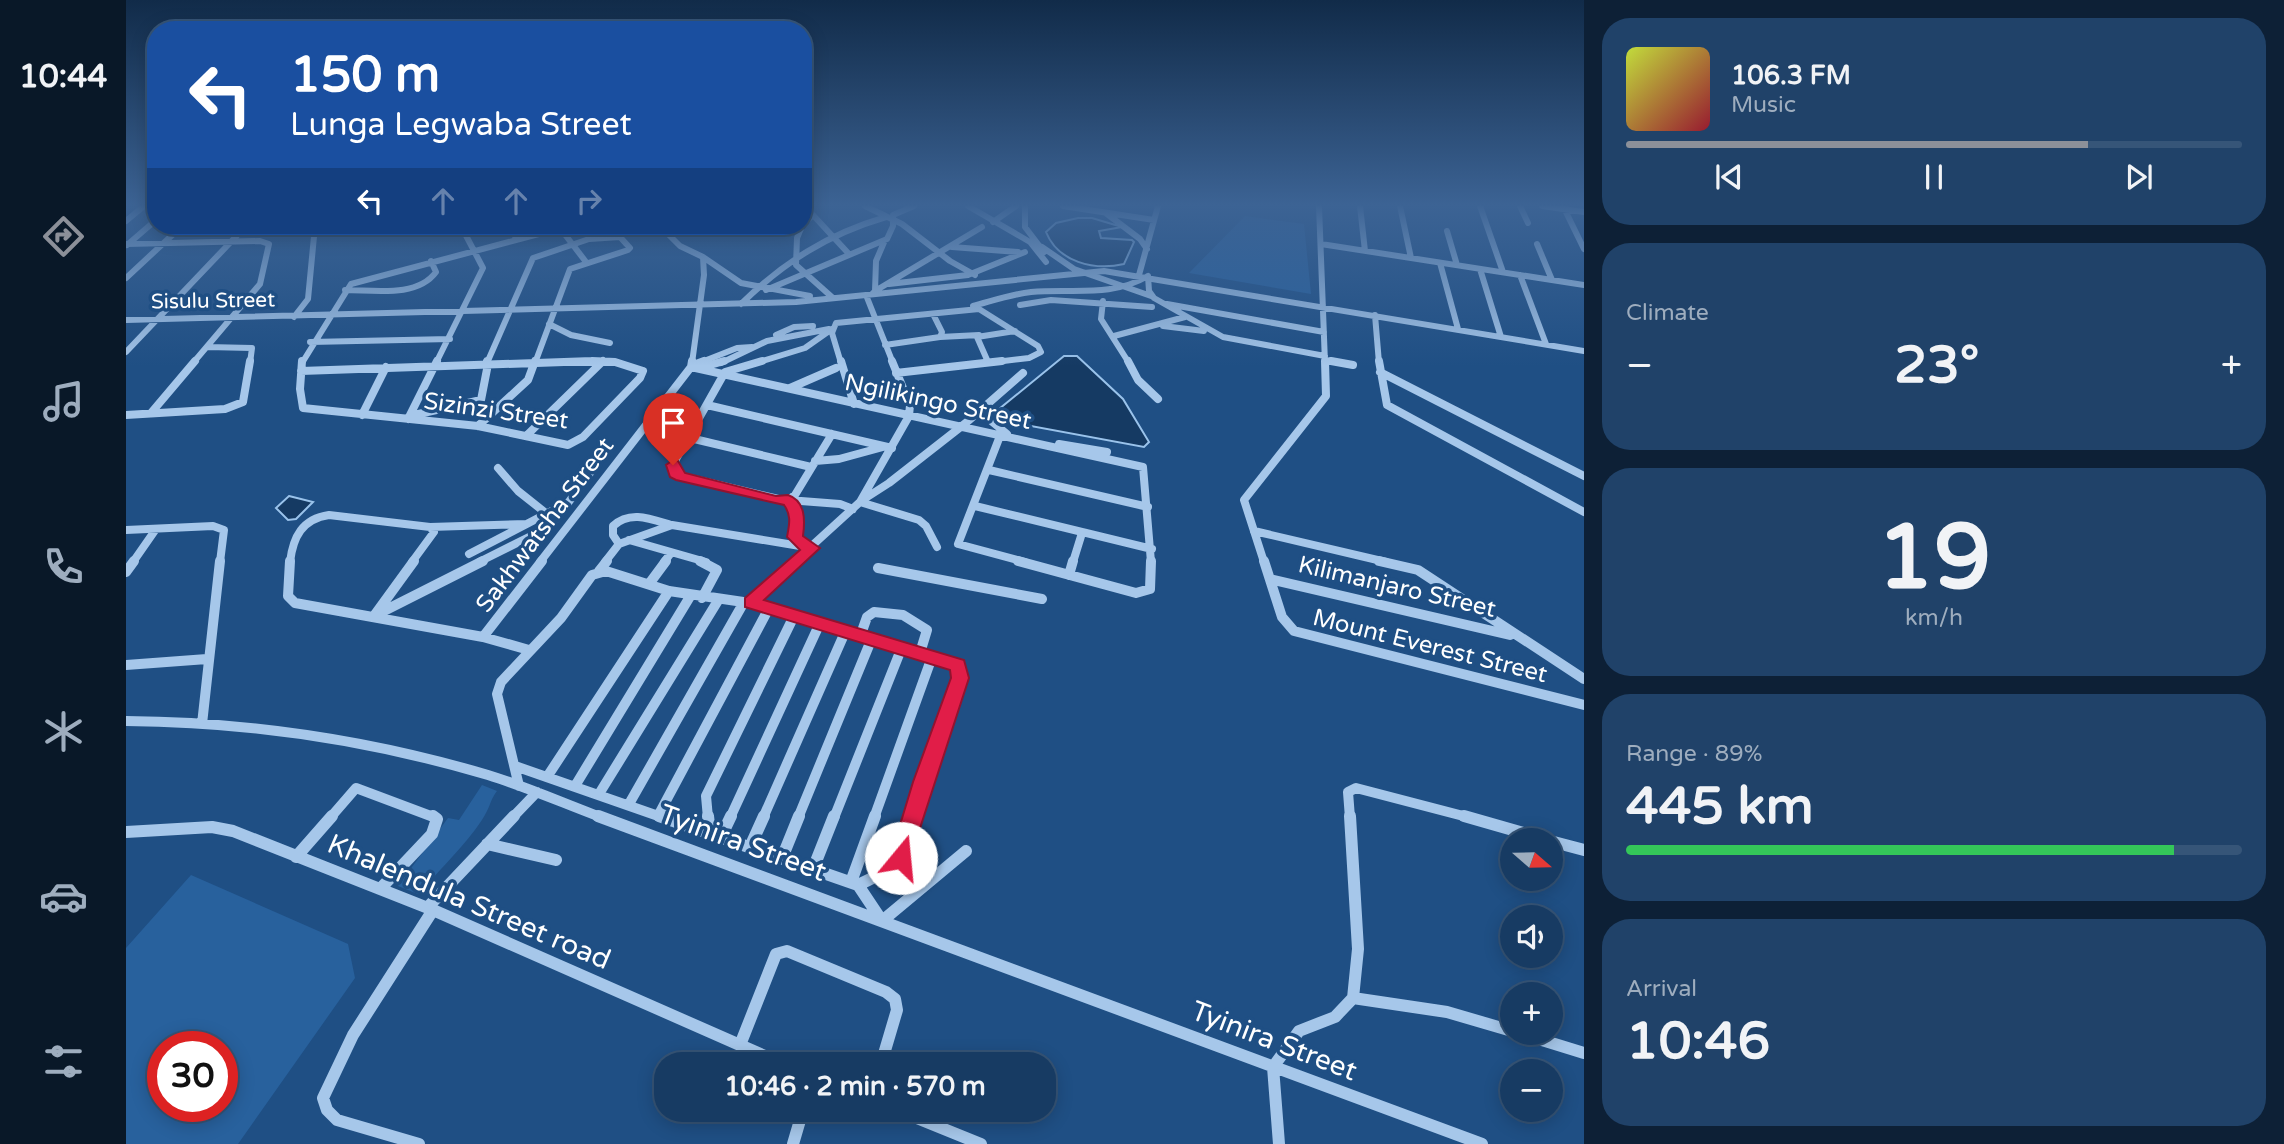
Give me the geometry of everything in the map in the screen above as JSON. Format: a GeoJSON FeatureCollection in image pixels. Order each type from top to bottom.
{"type":"FeatureCollection","features":[{"type":"Feature","properties":{"kind":"street"},"geometry":{"type":"LineString","coordinates":[[126,278],[146,259]]}},
{"type":"Feature","properties":{"kind":"street"},"geometry":{"type":"LineString","coordinates":[[126,352],[215,259]]}},
{"type":"Feature","properties":{"kind":"street"},"geometry":{"type":"LineString","coordinates":[[151,413],[260,284],[266,259]]}},
{"type":"Feature","properties":{"kind":"street"},"geometry":{"type":"LineString","coordinates":[[294,317],[308,299],[312,259]]}},
{"type":"Feature","properties":{"kind":"street"},"geometry":{"type":"LineString","coordinates":[[345,290],[358,280],[437,259]]}},
{"type":"Feature","properties":{"kind":"street"},"geometry":{"type":"LineString","coordinates":[[411,417],[483,268],[479,259]]}},
{"type":"Feature","properties":{"kind":"street"},"geometry":{"type":"LineString","coordinates":[[411,417],[481,400],[487,364],[531,259]]}},
{"type":"Feature","properties":{"kind":"street"},"geometry":{"type":"LineString","coordinates":[[478,426],[524,385],[568,272],[596,259]]}},
{"type":"Feature","properties":{"kind":"street","name":"Sakhwatsha Street"},"geometry":{"type":"LineString","coordinates":[[484,637],[691,366],[700,305],[703,259]]}},
{"type":"Feature","properties":{"kind":"street"},"geometry":{"type":"LineString","coordinates":[[707,259],[719,266],[728,277],[758,288],[833,298]]}},
{"type":"Feature","properties":{"kind":"street"},"geometry":{"type":"LineString","coordinates":[[741,304],[791,259]]}},
{"type":"Feature","properties":{"kind":"street"},"geometry":{"type":"LineString","coordinates":[[796,259],[796,265],[802,273],[833,298]]}},
{"type":"Feature","properties":{"kind":"street"},"geometry":{"type":"LineString","coordinates":[[766,290],[836,259]]}},
{"type":"Feature","properties":{"kind":"street"},"geometry":{"type":"LineString","coordinates":[[856,505],[888,447],[909,416],[909,405],[875,320],[871,294],[877,259]]}},
{"type":"Feature","properties":{"kind":"street"},"geometry":{"type":"LineString","coordinates":[[871,294],[927,259]]}},
{"type":"Feature","properties":{"kind":"street"},"geometry":{"type":"LineString","coordinates":[[948,259],[973,274],[980,283]]}},
{"type":"Feature","properties":{"kind":"street"},"geometry":{"type":"LineString","coordinates":[[890,284],[973,274],[1008,259]]}},
{"type":"Feature","properties":{"kind":"street"},"geometry":{"type":"LineString","coordinates":[[1044,259],[1055,275]]}},
{"type":"Feature","properties":{"kind":"street"},"geometry":{"type":"LineString","coordinates":[[1061,259],[1081,272],[1154,298],[1216,334]]}},
{"type":"Feature","properties":{"kind":"street"},"geometry":{"type":"LineString","coordinates":[[1139,275],[1144,259]]}},
{"type":"Feature","properties":{"kind":"street","name":"Mount Everest Street"},"geometry":{"type":"LineString","coordinates":[[1322,259],[1326,396],[1313,408],[1244,500],[1282,617],[1289,627],[1300,634],[1584,705]]}},
{"type":"Feature","properties":{"kind":"street"},"geometry":{"type":"LineString","coordinates":[[1419,259],[1584,285]]}},
{"type":"Feature","properties":{"kind":"street"},"geometry":{"type":"LineString","coordinates":[[1455,259],[1457,265]]}},
{"type":"Feature","properties":{"kind":"street"},"geometry":{"type":"LineString","coordinates":[[1499,259],[1503,272]]}},
{"type":"Feature","properties":{"kind":"street"},"geometry":{"type":"LineString","coordinates":[[1543,259],[1552,280]]}},
{"type":"Feature","properties":{"kind":"street"},"geometry":{"type":"LineString","coordinates":[[345,290],[420,288],[433,280],[436,272],[431,261]]}},
{"type":"Feature","properties":{"kind":"street"},"geometry":{"type":"LineString","coordinates":[[1440,263],[1458,329]]}},
{"type":"Feature","properties":{"kind":"street"},"geometry":{"type":"LineString","coordinates":[[1480,269],[1501,337]]}},
{"type":"Feature","properties":{"kind":"street","name":"Sisulu Street"},"geometry":{"type":"LineString","coordinates":[[126,320],[741,304],[833,298],[1104,271],[1148,276],[1584,351]]}},
{"type":"Feature","properties":{"kind":"street"},"geometry":{"type":"LineString","coordinates":[[1520,275],[1546,344]]}},
{"type":"Feature","properties":{"kind":"street"},"geometry":{"type":"LineString","coordinates":[[969,309],[976,304],[1031,292],[1094,293],[1124,287],[1148,276],[1149,291],[1154,298]]}},
{"type":"Feature","properties":{"kind":"street","name":"Sizinzi Street"},"geometry":{"type":"LineString","coordinates":[[301,371],[603,361],[637,368],[643,373],[578,441],[562,445],[478,426],[303,408],[301,371],[310,342],[345,290]]}},
{"type":"Feature","properties":{"kind":"street"},"geometry":{"type":"LineString","coordinates":[[1109,290],[1101,305],[1101,318],[1139,380],[1158,399]]}},
{"type":"Feature","properties":{"kind":"street"},"geometry":{"type":"LineString","coordinates":[[1020,305],[1051,300],[1152,307]]}},
{"type":"Feature","properties":{"kind":"street"},"geometry":{"type":"LineString","coordinates":[[1161,303],[1324,332]]}},
{"type":"Feature","properties":{"kind":"street"},"geometry":{"type":"LineString","coordinates":[[895,373],[1029,358],[1041,352],[1038,346],[984,311],[969,309],[836,323],[806,348],[734,368],[724,374],[673,465],[676,474],[776,501],[856,505],[919,520],[926,526],[937,547]]}},
{"type":"Feature","properties":{"kind":"street"},"geometry":{"type":"LineString","coordinates":[[933,314],[940,333]]}},
{"type":"Feature","properties":{"kind":"street"},"geometry":{"type":"LineString","coordinates":[[1375,315],[1382,395],[1391,408],[1584,512]]}},
{"type":"Feature","properties":{"kind":"street"},"geometry":{"type":"LineString","coordinates":[[1114,336],[1185,317]]}},
{"type":"Feature","properties":{"kind":"street"},"geometry":{"type":"LineString","coordinates":[[549,324],[571,335],[610,343]]}},
{"type":"Feature","properties":{"kind":"street"},"geometry":{"type":"LineString","coordinates":[[691,366],[737,348],[755,346],[794,327],[832,329]]}},
{"type":"Feature","properties":{"kind":"street"},"geometry":{"type":"LineString","coordinates":[[1148,327],[1183,327],[1353,365]]}},
{"type":"Feature","properties":{"kind":"street"},"geometry":{"type":"LineString","coordinates":[[832,329],[854,404]]}},
{"type":"Feature","properties":{"kind":"street"},"geometry":{"type":"LineString","coordinates":[[886,345],[940,333],[963,337],[1015,331]]}},
{"type":"Feature","properties":{"kind":"street"},"geometry":{"type":"LineString","coordinates":[[979,335],[976,340],[988,362]]}},
{"type":"Feature","properties":{"kind":"street"},"geometry":{"type":"LineString","coordinates":[[310,342],[450,339]]}},
{"type":"Feature","properties":{"kind":"street"},"geometry":{"type":"LineString","coordinates":[[126,415],[225,409],[243,402],[253,349],[247,346],[208,347]]}},
{"type":"Feature","properties":{"kind":"street"},"geometry":{"type":"LineString","coordinates":[[526,436],[603,361]]}},
{"type":"Feature","properties":{"kind":"street","name":"Ngilikingo Street"},"geometry":{"type":"LineString","coordinates":[[691,366],[1143,467],[1148,507]]}},
{"type":"Feature","properties":{"kind":"street"},"geometry":{"type":"LineString","coordinates":[[362,415],[386,367]]}},
{"type":"Feature","properties":{"kind":"street"},"geometry":{"type":"LineString","coordinates":[[788,389],[836,368]]}},
{"type":"Feature","properties":{"kind":"street"},"geometry":{"type":"LineString","coordinates":[[1380,372],[1437,398],[1584,475]]}},
{"type":"Feature","properties":{"kind":"street"},"geometry":{"type":"LineString","coordinates":[[629,804],[747,603],[812,548],[856,505],[887,487],[988,406],[1023,373]]}},
{"type":"Feature","properties":{"kind":"street"},"geometry":{"type":"LineString","coordinates":[[707,405],[888,447]]}},
{"type":"Feature","properties":{"kind":"street"},"geometry":{"type":"LineString","coordinates":[[988,406],[990,420],[1004,433],[1107,452]]}},
{"type":"Feature","properties":{"kind":"street"},"geometry":{"type":"LineString","coordinates":[[788,500],[795,495],[832,434]]}},
{"type":"Feature","properties":{"kind":"street"},"geometry":{"type":"LineString","coordinates":[[989,470],[1148,507],[1152,584],[1142,594],[958,544],[1000,436]]}},
{"type":"Feature","properties":{"kind":"street"},"geometry":{"type":"LineString","coordinates":[[690,438],[813,464],[888,447]]}},
{"type":"Feature","properties":{"kind":"street"},"geometry":{"type":"LineString","coordinates":[[374,615],[541,531],[557,518],[604,454]]}},
{"type":"Feature","properties":{"kind":"street"},"geometry":{"type":"LineString","coordinates":[[498,468],[518,491],[547,514]]}},
{"type":"Feature","properties":{"kind":"street"},"geometry":{"type":"LineString","coordinates":[[469,554],[573,498]]}},
{"type":"Feature","properties":{"kind":"street"},"geometry":{"type":"LineString","coordinates":[[788,500],[798,519],[795,537],[801,545],[812,548]]}},
{"type":"Feature","properties":{"kind":"street"},"geometry":{"type":"LineString","coordinates":[[975,506],[1152,549]]}},
{"type":"Feature","properties":{"kind":"street"},"geometry":{"type":"LineString","coordinates":[[529,524],[430,527],[322,515],[302,526],[292,541],[290,600],[484,637],[529,650]]}},
{"type":"Feature","properties":{"kind":"street"},"geometry":{"type":"LineString","coordinates":[[619,544],[613,535],[613,526],[622,517],[640,516],[672,526],[729,532],[812,548]]}},
{"type":"Feature","properties":{"kind":"street"},"geometry":{"type":"LineString","coordinates":[[126,530],[213,526],[225,533],[207,659],[202,724]]}},
{"type":"Feature","properties":{"kind":"street"},"geometry":{"type":"LineString","coordinates":[[519,786],[497,694],[501,682],[561,618],[592,575],[599,571],[619,544],[672,526]]}},
{"type":"Feature","properties":{"kind":"street"},"geometry":{"type":"LineString","coordinates":[[374,615],[434,532],[430,527]]}},
{"type":"Feature","properties":{"kind":"street"},"geometry":{"type":"LineString","coordinates":[[126,572],[156,529]]}},
{"type":"Feature","properties":{"kind":"street"},"geometry":{"type":"LineString","coordinates":[[1254,531],[1409,566],[1584,680]]}},
{"type":"Feature","properties":{"kind":"street"},"geometry":{"type":"LineString","coordinates":[[1069,575],[1082,533]]}},
{"type":"Feature","properties":{"kind":"street"},"geometry":{"type":"LineString","coordinates":[[629,540],[708,563],[717,570],[702,598]]}},
{"type":"Feature","properties":{"kind":"street"},"geometry":{"type":"LineString","coordinates":[[649,584],[671,552]]}},
{"type":"Feature","properties":{"kind":"street"},"geometry":{"type":"LineString","coordinates":[[878,568],[1042,599]]}},
{"type":"Feature","properties":{"kind":"street"},"geometry":{"type":"LineString","coordinates":[[599,571],[669,591],[769,608],[958,665],[960,678],[923,782],[901,858],[893,867],[855,883]]}},
{"type":"Feature","properties":{"kind":"street","name":"Kilimanjaro Street"},"geometry":{"type":"LineString","coordinates":[[1269,579],[1515,636]]}},
{"type":"Feature","properties":{"kind":"street"},"geometry":{"type":"LineString","coordinates":[[547,777],[669,591]]}},
{"type":"Feature","properties":{"kind":"street"},"geometry":{"type":"LineString","coordinates":[[575,786],[691,595]]}},
{"type":"Feature","properties":{"kind":"street"},"geometry":{"type":"LineString","coordinates":[[599,794],[719,599]]}},
{"type":"Feature","properties":{"kind":"street"},"geometry":{"type":"LineString","coordinates":[[659,814],[769,608]]}},
{"type":"Feature","properties":{"kind":"street"},"geometry":{"type":"LineString","coordinates":[[855,883],[926,655],[927,630],[923,625],[900,615],[874,612],[867,617],[861,634]]}},
{"type":"Feature","properties":{"kind":"street"},"geometry":{"type":"LineString","coordinates":[[716,835],[706,796],[794,616]]}},
{"type":"Feature","properties":{"kind":"street"},"geometry":{"type":"LineString","coordinates":[[716,835],[820,623]]}},
{"type":"Feature","properties":{"kind":"street"},"geometry":{"type":"LineString","coordinates":[[750,847],[846,630]]}},
{"type":"Feature","properties":{"kind":"street"},"geometry":{"type":"LineString","coordinates":[[782,858],[872,638]]}},
{"type":"Feature","properties":{"kind":"street"},"geometry":{"type":"LineString","coordinates":[[813,869],[902,647]]}},
{"type":"Feature","properties":{"kind":"street"},"geometry":{"type":"LineString","coordinates":[[126,665],[207,659]]}},
{"type":"Feature","properties":{"kind":"street","name":"Tyinira Street"},"geometry":{"type":"LineString","coordinates":[[126,721],[202,724],[340,740],[429,758],[519,786],[1482,1144]]}},
{"type":"Feature","properties":{"kind":"street"},"geometry":{"type":"LineString","coordinates":[[515,766],[855,883],[882,921],[965,851]]}},
{"type":"Feature","properties":{"kind":"street"},"geometry":{"type":"LineString","coordinates":[[296,857],[356,789],[432,815],[437,819],[432,834],[380,890]]}},
{"type":"Feature","properties":{"kind":"street"},"geometry":{"type":"LineString","coordinates":[[1279,1144],[1273,1067],[1299,1031],[1313,1023],[1335,1017],[1353,998],[1358,950],[1348,792],[1356,789],[1373,790],[1507,828]]}},
{"type":"Feature","properties":{"kind":"street"},"geometry":{"type":"LineString","coordinates":[[419,1144],[337,1119],[328,1113],[323,1096],[337,1065],[430,909],[537,792]]}},
{"type":"Feature","properties":{"kind":"street","name":"Khalendula Street road"},"geometry":{"type":"LineString","coordinates":[[126,832],[223,828],[430,909],[756,1052]]}},
{"type":"Feature","properties":{"kind":"street"},"geometry":{"type":"LineString","coordinates":[[487,844],[556,860]]}},
{"type":"Feature","properties":{"kind":"street"},"geometry":{"type":"LineString","coordinates":[[1563,844],[1584,850]]}},
{"type":"Feature","properties":{"kind":"street"},"geometry":{"type":"LineString","coordinates":[[740,1045],[776,954],[787,951],[886,992],[895,999],[897,1010],[885,1052]]}},
{"type":"Feature","properties":{"kind":"street"},"geometry":{"type":"LineString","coordinates":[[1353,998],[1447,1012],[1500,1028]]}},
{"type":"Feature","properties":{"kind":"street"},"geometry":{"type":"LineString","coordinates":[[1557,1045],[1584,1053]]}},
{"type":"Feature","properties":{"kind":"street"},"geometry":{"type":"LineString","coordinates":[[793,1144],[799,1122]]}},
{"type":"Feature","properties":{"kind":"street"},"geometry":{"type":"LineString","coordinates":[[927,1122],[981,1144]]}},
{"type":"Feature","properties":{"kind":"shaded area"},"geometry":{"type":"Polygon","coordinates":[[[1073,259],[1126,259],[1124,264],[1113,266],[1073,259]]]}},
{"type":"Feature","properties":{"kind":"shaded area"},"geometry":{"type":"Polygon","coordinates":[[[1202,259],[1308,259],[1311,294],[1189,273],[1202,259]]]}},
{"type":"Feature","properties":{"kind":"shaded area"},"geometry":{"type":"Polygon","coordinates":[[[1064,356],[1077,356],[1123,399],[1149,442],[1144,447],[998,420],[993,414],[1064,356]]]}},
{"type":"Feature","properties":{"kind":"shaded area"},"geometry":{"type":"Polygon","coordinates":[[[289,496],[313,502],[296,519],[288,520],[276,508],[289,496]]]}},
{"type":"Feature","properties":{"kind":"shaded area"},"geometry":{"type":"Polygon","coordinates":[[[482,785],[497,791],[482,820],[466,842],[418,894],[398,886],[448,818],[459,820],[482,785]]]}},
{"type":"Feature","properties":{"kind":"shaded area"},"geometry":{"type":"Polygon","coordinates":[[[191,875],[348,944],[355,978],[238,1144],[126,1144],[126,948],[191,875]]]}},
{"type":"Feature","properties":{"kind":"route"},"geometry":{"type":"LineString","coordinates":[[673,465],[673,470],[681,476],[776,501],[788,500],[794,508],[798,519],[795,537],[801,545],[812,548],[750,603],[958,665],[960,678],[923,782],[901,858]]}}]}
